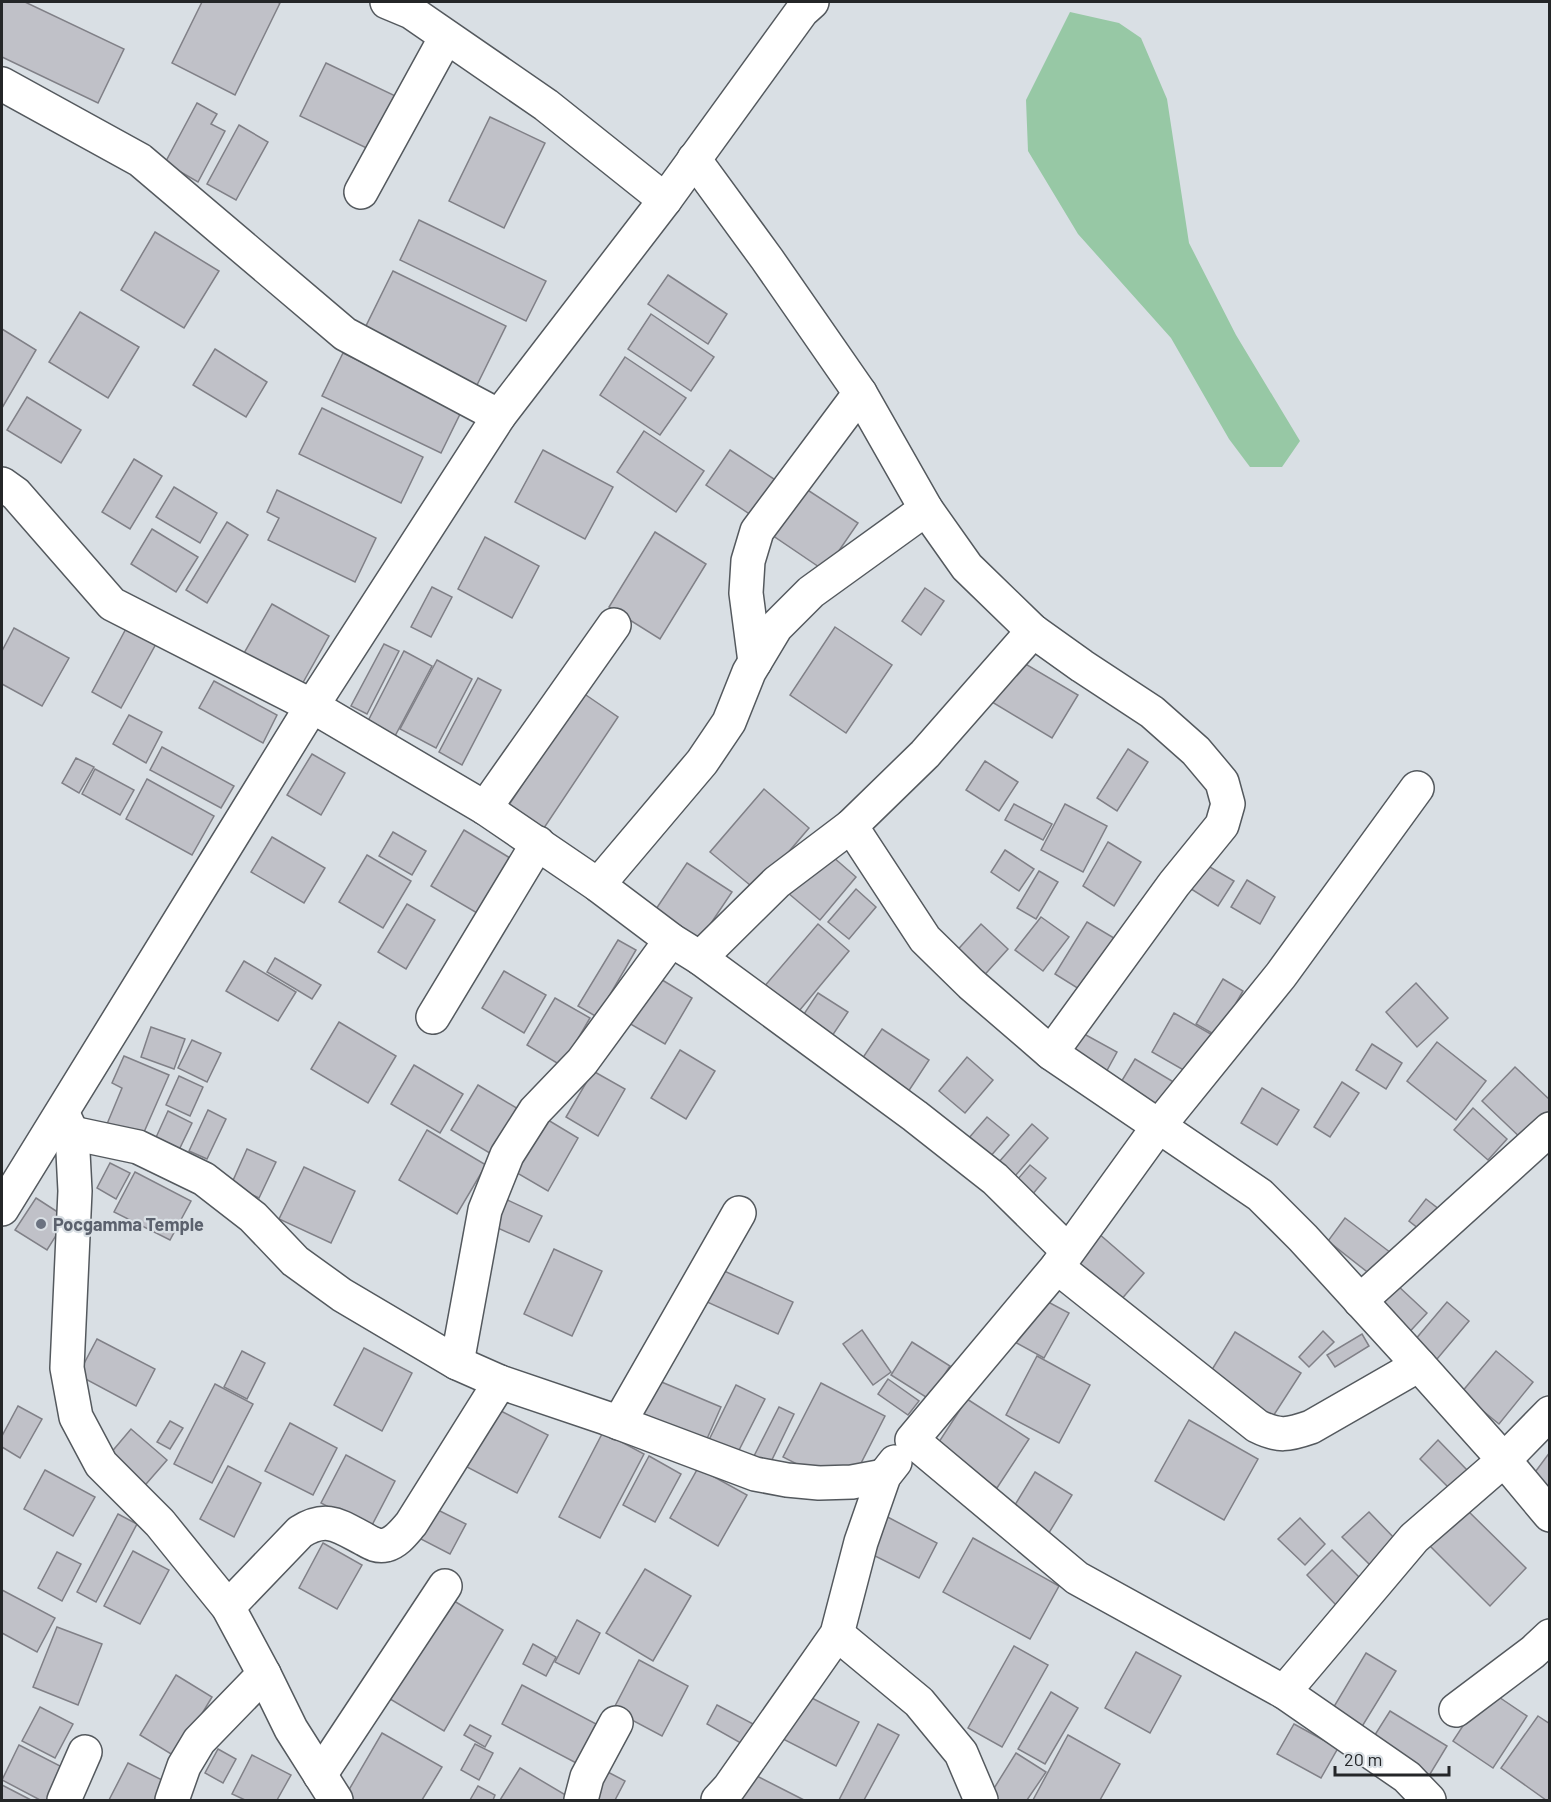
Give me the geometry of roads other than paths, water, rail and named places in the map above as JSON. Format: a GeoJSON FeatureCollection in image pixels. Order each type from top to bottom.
{"type":"FeatureCollection","features":[{"type":"Feature","properties":{"kind":"street"},"geometry":{"type":"LineString","coordinates":[[387,2],[411,12],[546,105],[665,200]]}},
{"type":"Feature","properties":{"kind":"street"},"geometry":{"type":"LineString","coordinates":[[2,1209],[15,1161],[66,1122],[312,706],[500,416],[665,200],[802,11],[812,2]]}},
{"type":"Feature","properties":{"kind":"street"},"geometry":{"type":"LineString","coordinates":[[361,192],[446,37]]}},
{"type":"Feature","properties":{"kind":"street"},"geometry":{"type":"LineString","coordinates":[[2,84],[140,160],[345,334],[500,416]]}},
{"type":"Feature","properties":{"kind":"street"},"geometry":{"type":"LineString","coordinates":[[694,159],[860,393],[926,509],[967,567],[1033,631],[1152,712],[1187,743],[1222,782],[1228,804],[1222,825],[1174,884],[1051,1053]]}},
{"type":"Feature","properties":{"kind":"street"},"geometry":{"type":"LineString","coordinates":[[755,662],[746,593],[748,561],[757,531],[860,393]]}},
{"type":"Feature","properties":{"kind":"street"},"geometry":{"type":"LineString","coordinates":[[2,484],[16,494],[112,604],[312,706],[485,808],[598,885],[671,940],[700,958],[915,1116],[994,1179],[1063,1259],[1257,1426],[1273,1434],[1292,1434],[1311,1427],[1419,1365]]}},
{"type":"Feature","properties":{"kind":"street"},"geometry":{"type":"LineString","coordinates":[[598,885],[702,762],[729,722],[755,662],[776,627],[811,592],[926,509]]}},
{"type":"Feature","properties":{"kind":"street"},"geometry":{"type":"LineString","coordinates":[[485,808],[614,625]]}},
{"type":"Feature","properties":{"kind":"street"},"geometry":{"type":"LineString","coordinates":[[700,958],[777,882],[851,826],[925,754],[1033,631]]}},
{"type":"Feature","properties":{"kind":"street"},"geometry":{"type":"LineString","coordinates":[[718,1800],[729,1788],[837,1634],[861,1542],[884,1476],[1063,1259],[1158,1126],[1281,975],[1417,788]]}},
{"type":"Feature","properties":{"kind":"street"},"geometry":{"type":"LineString","coordinates":[[851,826],[925,939],[971,984],[1051,1053],[1260,1194],[1419,1365],[1550,1515]]}},
{"type":"Feature","properties":{"kind":"street"},"geometry":{"type":"LineString","coordinates":[[433,1017],[538,843]]}},
{"type":"Feature","properties":{"kind":"street"},"geometry":{"type":"LineString","coordinates":[[457,1363],[485,1210],[507,1155],[535,1111],[582,1062],[671,940]]}},
{"type":"Feature","properties":{"kind":"street"},"geometry":{"type":"LineString","coordinates":[[66,1122],[138,1147],[204,1179],[253,1217],[295,1261],[332,1288],[457,1363],[500,1382],[619,1423],[755,1474],[819,1483],[852,1482],[884,1476]]}},
{"type":"Feature","properties":{"kind":"street"},"geometry":{"type":"LineString","coordinates":[[66,1122],[75,1191],[68,1368],[76,1417],[101,1464],[160,1523],[228,1608],[291,1729],[328,1788],[446,1586]]}},
{"type":"Feature","properties":{"kind":"street"},"geometry":{"type":"LineString","coordinates":[[1360,1301],[1550,1129]]}},
{"type":"Feature","properties":{"kind":"street"},"geometry":{"type":"LineString","coordinates":[[619,1423],[739,1213]]}},
{"type":"Feature","properties":{"kind":"street"},"geometry":{"type":"LineString","coordinates":[[228,1608],[300,1532],[311,1525],[322,1522],[334,1523],[375,1545],[387,1545],[398,1539],[411,1524],[500,1382]]}},
{"type":"Feature","properties":{"kind":"street"},"geometry":{"type":"LineString","coordinates":[[1284,1692],[1414,1538],[1504,1460],[1550,1413]]}},
{"type":"Feature","properties":{"kind":"street"},"geometry":{"type":"LineString","coordinates":[[912,1440],[1077,1578],[1284,1692],[1407,1778],[1429,1800]]}},
{"type":"Feature","properties":{"kind":"street"},"geometry":{"type":"LineString","coordinates":[[837,1634],[919,1702],[961,1753],[981,1800]]}},
{"type":"Feature","properties":{"kind":"street"},"geometry":{"type":"LineString","coordinates":[[1456,1710],[1533,1652],[1550,1636]]}},
{"type":"Feature","properties":{"kind":"street"},"geometry":{"type":"LineString","coordinates":[[172,1800],[184,1766],[199,1741],[264,1674]]}},
{"type":"Feature","properties":{"kind":"street"},"geometry":{"type":"LineString","coordinates":[[581,1800],[587,1777],[616,1723]]}},
{"type":"Feature","properties":{"kind":"street"},"geometry":{"type":"LineString","coordinates":[[63,1800],[85,1752]]}},
{"type":"Feature","properties":{"kind":"place","name":"Pocgamma Temple"},"geometry":{"type":"Point","coordinates":[41,1224]}}]}
